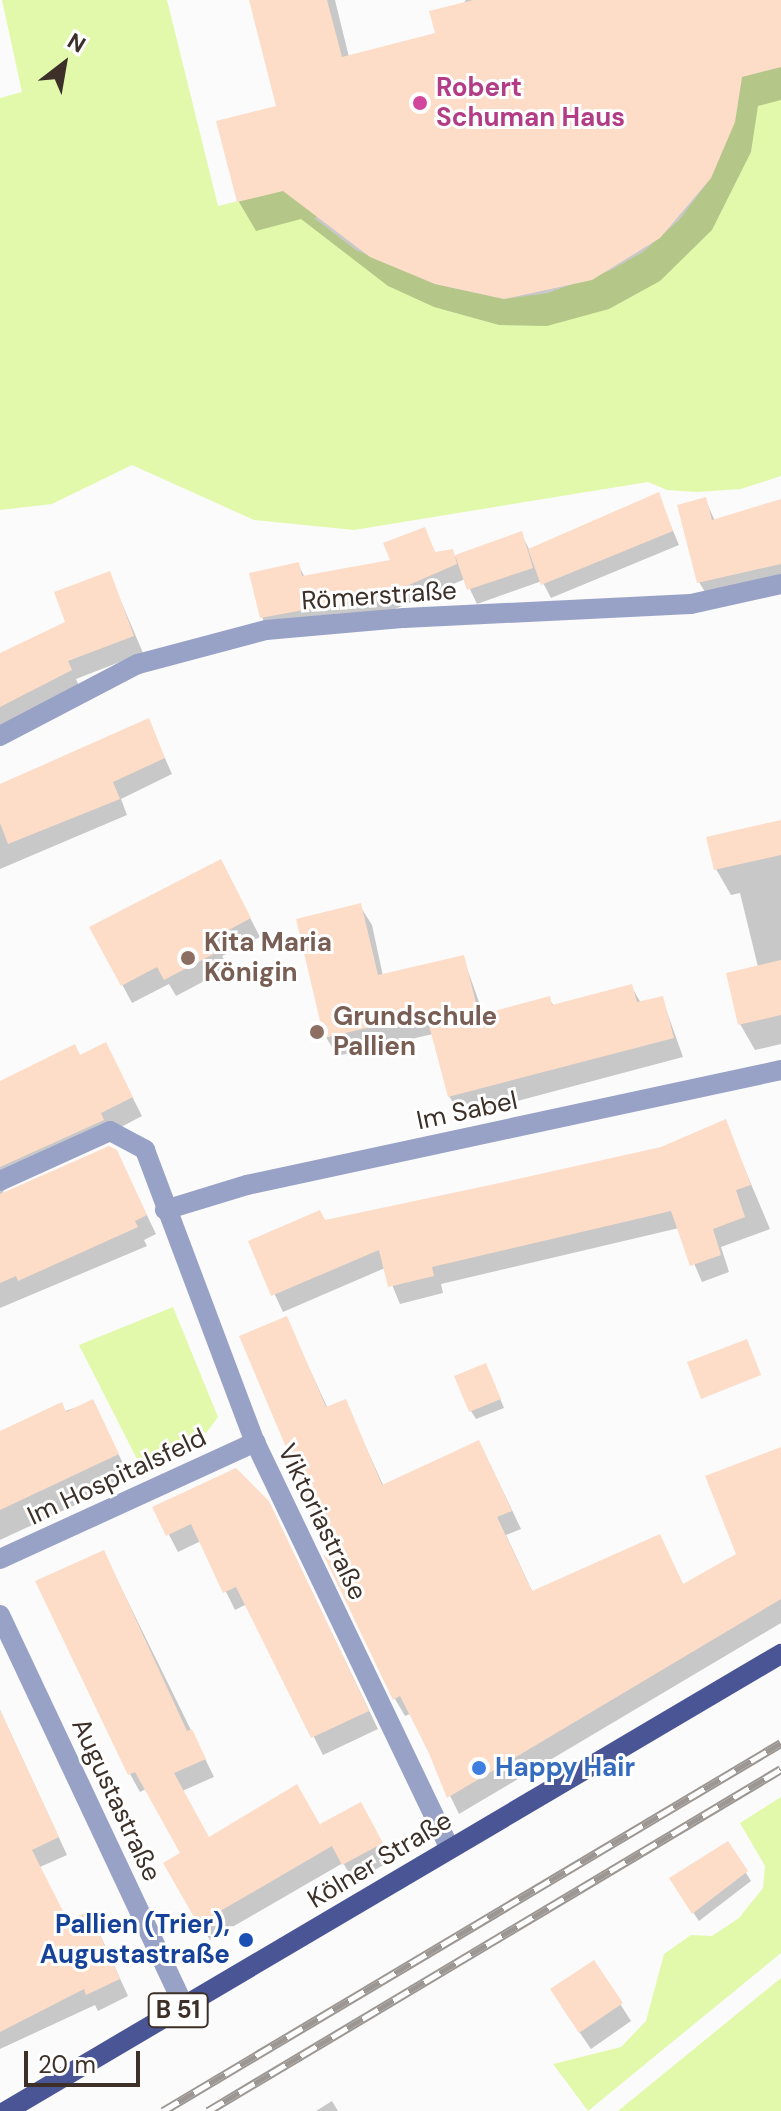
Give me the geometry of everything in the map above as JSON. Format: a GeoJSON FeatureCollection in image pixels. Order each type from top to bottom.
{"type":"FeatureCollection","features":[{"type":"Feature","properties":{"kind":"main road","name":"Kölner Straße"},"geometry":{"type":"LineString","coordinates":[[6,2111],[781,1654]]}},
{"type":"Feature","properties":{"kind":"street","name":"Römerstraße"},"geometry":{"type":"LineString","coordinates":[[0,736],[138,664],[266,630],[404,618],[691,604],[781,584]]}},
{"type":"Feature","properties":{"kind":"street","name":"Im Sabel"},"geometry":{"type":"LineString","coordinates":[[165,1210],[247,1185],[781,1070]]}},
{"type":"Feature","properties":{"kind":"street","name":"Viktoriastraße"},"geometry":{"type":"LineString","coordinates":[[0,1181],[110,1131],[145,1150],[165,1210],[255,1442],[450,1849]]}},
{"type":"Feature","properties":{"kind":"street","name":"Im Hospitalsfeld"},"geometry":{"type":"LineString","coordinates":[[0,1559],[255,1442]]}},
{"type":"Feature","properties":{"kind":"street","name":"Augustastraße"},"geometry":{"type":"LineString","coordinates":[[0,1615],[184,2006]]}},
{"type":"Feature","properties":{"kind":"green space"},"geometry":{"type":"Polygon","coordinates":[[[2,0],[167,0],[218,206],[781,67],[781,476],[741,489],[697,492],[667,490],[648,482],[354,530],[254,520],[132,465],[52,504],[0,510],[0,98],[22,92],[2,0]],[[736,113],[314,218],[356,250],[435,284],[504,299],[548,293],[611,270],[643,252],[679,220],[711,178],[736,113]]]}},
{"type":"Feature","properties":{"kind":"green space"},"geometry":{"type":"Polygon","coordinates":[[[173,1307],[218,1417],[207,1432],[139,1463],[79,1345],[173,1307]]]}},
{"type":"Feature","properties":{"kind":"green space"},"geometry":{"type":"Polygon","coordinates":[[[781,1797],[781,1953],[588,2111],[553,2064],[621,2047],[646,2021],[664,1954],[691,1935],[712,1936],[739,1918],[763,1888],[765,1866],[740,1823],[781,1797]]]}},
{"type":"Feature","properties":{"kind":"green space"},"geometry":{"type":"Polygon","coordinates":[[[781,1978],[781,2111],[618,2111],[781,1978]]]}},
{"type":"Feature","properties":{"kind":"building"},"geometry":{"type":"Polygon","coordinates":[[[249,0],[327,0],[342,57],[435,33],[429,11],[473,0],[781,0],[781,67],[742,77],[735,122],[711,178],[660,238],[592,280],[504,299],[435,284],[370,257],[283,191],[237,202],[216,121],[276,106],[249,0]]]}},
{"type":"Feature","properties":{"kind":"building"},"geometry":{"type":"Polygon","coordinates":[[[659,492],[673,531],[541,585],[528,549],[659,492]]]}},
{"type":"Feature","properties":{"kind":"building"},"geometry":{"type":"Polygon","coordinates":[[[706,497],[712,520],[781,499],[781,564],[697,583],[677,505],[706,497]]]}},
{"type":"Feature","properties":{"kind":"building"},"geometry":{"type":"Polygon","coordinates":[[[425,527],[435,552],[453,549],[457,564],[386,595],[260,618],[249,573],[299,562],[302,576],[390,560],[383,543],[425,527]]]}},
{"type":"Feature","properties":{"kind":"building"},"geometry":{"type":"Polygon","coordinates":[[[522,531],[533,568],[467,590],[455,555],[522,531]]]}},
{"type":"Feature","properties":{"kind":"building"},"geometry":{"type":"Polygon","coordinates":[[[110,571],[134,636],[68,661],[72,670],[0,707],[0,653],[65,622],[54,592],[110,571]]]}},
{"type":"Feature","properties":{"kind":"building"},"geometry":{"type":"Polygon","coordinates":[[[149,718],[165,758],[113,782],[120,799],[8,844],[0,823],[0,784],[149,718]]]}},
{"type":"Feature","properties":{"kind":"building"},"geometry":{"type":"Polygon","coordinates":[[[781,820],[781,855],[714,870],[706,837],[781,820]]]}},
{"type":"Feature","properties":{"kind":"building"},"geometry":{"type":"Polygon","coordinates":[[[221,859],[251,918],[214,938],[221,950],[164,980],[157,967],[121,986],[89,927],[221,859]]]}},
{"type":"Feature","properties":{"kind":"building"},"geometry":{"type":"Polygon","coordinates":[[[361,903],[378,975],[464,955],[479,1015],[550,996],[552,1005],[632,984],[637,1002],[663,996],[674,1038],[448,1097],[426,1014],[324,1038],[296,919],[361,903]]]}},
{"type":"Feature","properties":{"kind":"building"},"geometry":{"type":"Polygon","coordinates":[[[781,960],[781,1015],[738,1025],[726,973],[781,960]]]}},
{"type":"Feature","properties":{"kind":"building"},"geometry":{"type":"Polygon","coordinates":[[[106,1042],[133,1097],[101,1113],[104,1120],[0,1167],[0,1081],[75,1044],[80,1055],[106,1042]]]}},
{"type":"Feature","properties":{"kind":"building"},"geometry":{"type":"Polygon","coordinates":[[[726,1119],[751,1185],[736,1190],[745,1217],[713,1229],[721,1255],[690,1266],[671,1211],[432,1267],[434,1276],[388,1287],[379,1250],[271,1296],[248,1241],[320,1210],[325,1220],[661,1147],[726,1119]]]}},
{"type":"Feature","properties":{"kind":"building"},"geometry":{"type":"Polygon","coordinates":[[[109,1146],[117,1150],[147,1215],[135,1221],[138,1227],[18,1281],[16,1276],[0,1283],[0,1194],[109,1146]]]}},
{"type":"Feature","properties":{"kind":"building"},"geometry":{"type":"Polygon","coordinates":[[[287,1316],[326,1407],[346,1399],[382,1485],[479,1440],[512,1511],[497,1517],[532,1591],[660,1534],[683,1584],[736,1554],[705,1476],[781,1447],[781,1599],[447,1798],[428,1751],[400,1696],[393,1700],[323,1554],[336,1566],[239,1336],[287,1316]]]}},
{"type":"Feature","properties":{"kind":"building"},"geometry":{"type":"Polygon","coordinates":[[[747,1339],[761,1375],[701,1399],[687,1362],[747,1339]]]}},
{"type":"Feature","properties":{"kind":"building"},"geometry":{"type":"Polygon","coordinates":[[[486,1363],[501,1399],[469,1412],[454,1376],[486,1363]]]}},
{"type":"Feature","properties":{"kind":"building"},"geometry":{"type":"Polygon","coordinates":[[[93,1399],[119,1454],[0,1510],[0,1431],[62,1402],[66,1412],[93,1399]]]}},
{"type":"Feature","properties":{"kind":"building"},"geometry":{"type":"Polygon","coordinates":[[[236,1468],[269,1501],[369,1711],[311,1738],[236,1587],[223,1593],[191,1524],[166,1536],[152,1507],[236,1468]]]}},
{"type":"Feature","properties":{"kind":"building"},"geometry":{"type":"Polygon","coordinates":[[[104,1550],[187,1731],[192,1729],[206,1759],[174,1773],[209,1837],[297,1784],[327,1837],[320,1824],[361,1802],[383,1843],[342,1865],[332,1846],[198,1924],[163,1863],[180,1853],[135,1772],[128,1775],[35,1581],[104,1550]]]}},
{"type":"Feature","properties":{"kind":"building"},"geometry":{"type":"Polygon","coordinates":[[[0,1710],[59,1837],[32,1850],[68,1921],[89,1911],[120,1979],[86,1995],[84,1989],[0,2032],[0,1710]]]}},
{"type":"Feature","properties":{"kind":"building"},"geometry":{"type":"Polygon","coordinates":[[[728,1841],[748,1871],[692,1914],[669,1878],[728,1841]]]}},
{"type":"Feature","properties":{"kind":"building"},"geometry":{"type":"Polygon","coordinates":[[[594,1960],[623,2003],[579,2033],[550,1989],[594,1960]]]}},
{"type":"Feature","properties":{"kind":"railway"},"geometry":{"type":"LineString","coordinates":[[163,2111],[781,1743]]}},
{"type":"Feature","properties":{"kind":"railway"},"geometry":{"type":"LineString","coordinates":[[208,2111],[781,1769]]}},
{"type":"Feature","properties":{"kind":"place","name":"Robert Schuman Haus"},"geometry":{"type":"Point","coordinates":[420,103]}},
{"type":"Feature","properties":{"kind":"place","name":"Kita Maria Königin"},"geometry":{"type":"Point","coordinates":[188,958]}},
{"type":"Feature","properties":{"kind":"place","name":"Grundschule Pallien"},"geometry":{"type":"Point","coordinates":[317,1032]}},
{"type":"Feature","properties":{"kind":"place","name":"Happy Hair"},"geometry":{"type":"Point","coordinates":[479,1768]}},
{"type":"Feature","properties":{"kind":"place","name":"Pallien (Trier), Augustastraße"},"geometry":{"type":"Point","coordinates":[246,1940]}}]}
